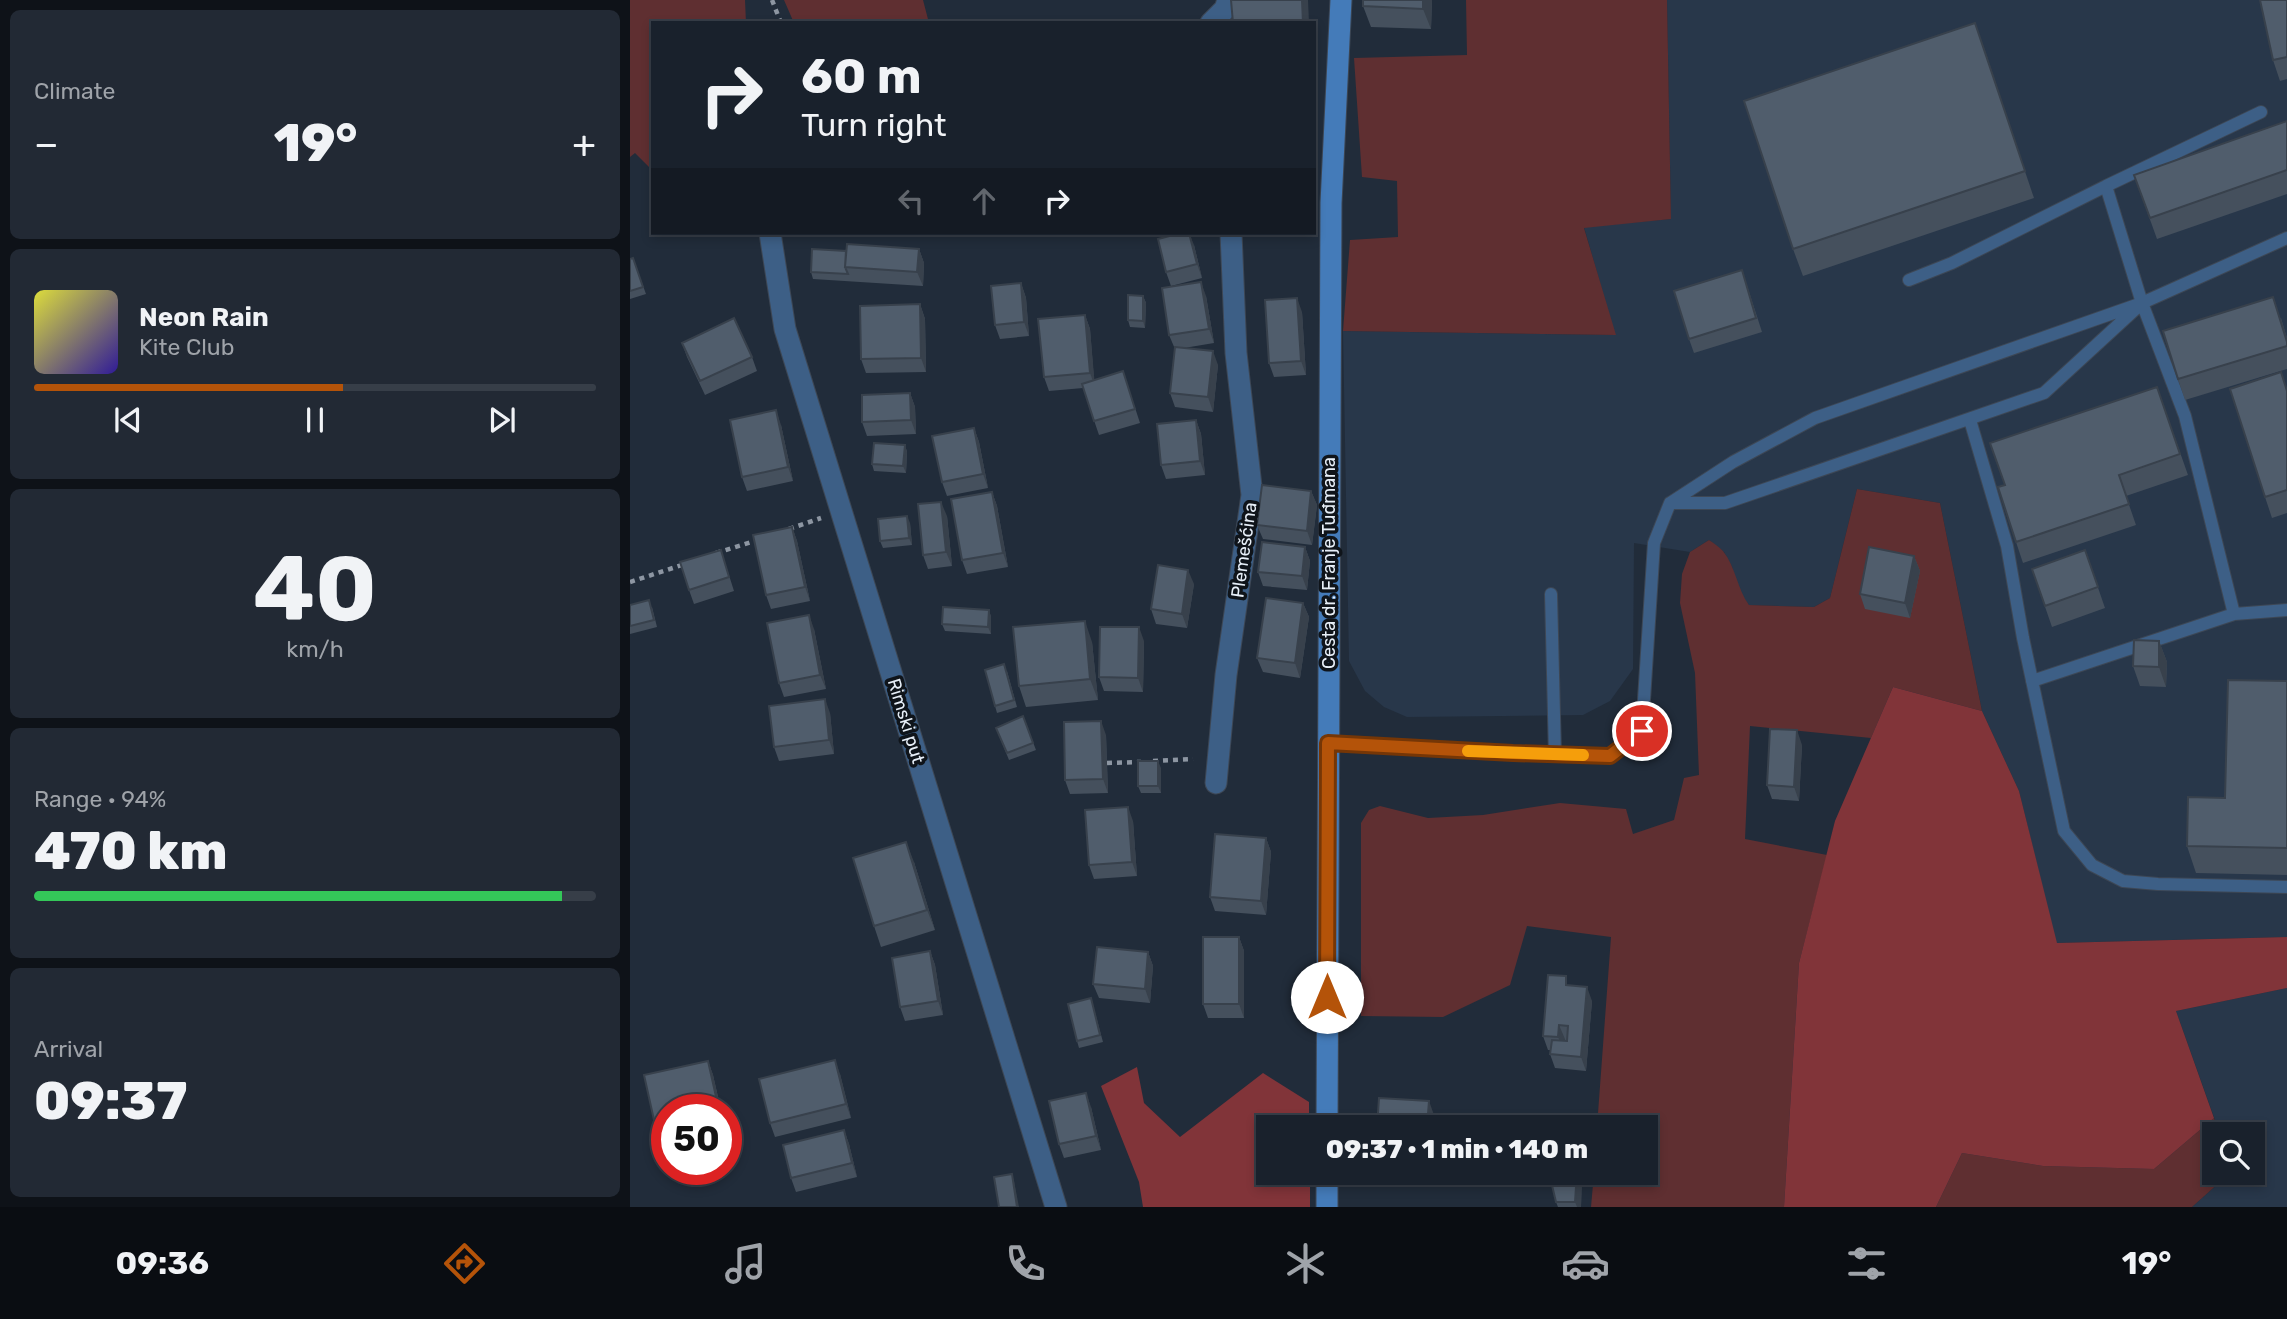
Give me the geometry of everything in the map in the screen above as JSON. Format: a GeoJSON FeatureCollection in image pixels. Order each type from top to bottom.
{"type":"FeatureCollection","features":[{"type":"Feature","properties":{"kind":"main road","name":"Cesta dr. Franje Tuđmana"},"geometry":{"type":"LineString","coordinates":[[1327,1115],[1331,203],[1341,0]]}},
{"type":"Feature","properties":{"kind":"main road"},"geometry":{"type":"LineString","coordinates":[[1327,1185],[1327,1207]]}},
{"type":"Feature","properties":{"kind":"street"},"geometry":{"type":"LineString","coordinates":[[1212,16],[1225,9],[1228,0]]}},
{"type":"Feature","properties":{"kind":"street","name":"Rimski put"},"geometry":{"type":"LineString","coordinates":[[770,235],[785,328],[1056,1207]]}},
{"type":"Feature","properties":{"kind":"street","name":"Plemešćina"},"geometry":{"type":"LineString","coordinates":[[1216,783],[1226,675],[1252,495],[1236,353],[1231,235]]}},
{"type":"Feature","properties":{"kind":"lane"},"geometry":{"type":"LineString","coordinates":[[1909,280],[1952,264],[2261,112]]}},
{"type":"Feature","properties":{"kind":"lane"},"geometry":{"type":"LineString","coordinates":[[2106,186],[2142,303],[2185,416],[2234,614]]}},
{"type":"Feature","properties":{"kind":"lane"},"geometry":{"type":"LineString","coordinates":[[1328,743],[1610,756],[1642,731],[1654,542],[1670,503],[1733,462],[1815,418],[2142,303],[2287,238]]}},
{"type":"Feature","properties":{"kind":"lane"},"geometry":{"type":"LineString","coordinates":[[1670,503],[1725,503],[2044,393],[2142,303]]}},
{"type":"Feature","properties":{"kind":"lane"},"geometry":{"type":"LineString","coordinates":[[1970,419],[2007,546],[2064,831],[2092,865],[2123,881],[2287,887]]}},
{"type":"Feature","properties":{"kind":"lane"},"geometry":{"type":"LineString","coordinates":[[1552,594],[1555,755]]}},
{"type":"Feature","properties":{"kind":"lane"},"geometry":{"type":"LineString","coordinates":[[2032,681],[2234,614],[2287,610]]}},
{"type":"Feature","properties":{"kind":"path"},"geometry":{"type":"LineString","coordinates":[[772,0],[780,21]]}},
{"type":"Feature","properties":{"kind":"path"},"geometry":{"type":"LineString","coordinates":[[778,533],[842,512]]}},
{"type":"Feature","properties":{"kind":"path"},"geometry":{"type":"LineString","coordinates":[[714,554],[765,537]]}},
{"type":"Feature","properties":{"kind":"path"},"geometry":{"type":"LineString","coordinates":[[630,582],[689,563]]}},
{"type":"Feature","properties":{"kind":"path"},"geometry":{"type":"LineString","coordinates":[[1107,763],[1219,758]]}},
{"type":"Feature","properties":{"kind":"shaded area"},"geometry":{"type":"Polygon","coordinates":[[[630,0],[745,0],[746,21],[651,21],[651,169],[635,153],[630,157],[630,0]]]}},
{"type":"Feature","properties":{"kind":"shaded area"},"geometry":{"type":"Polygon","coordinates":[[[784,0],[923,0],[928,21],[793,21],[784,0]]]}},
{"type":"Feature","properties":{"kind":"shaded area"},"geometry":{"type":"Polygon","coordinates":[[[1466,0],[1667,0],[1671,219],[1584,228],[1616,335],[1343,331],[1350,240],[1398,237],[1397,181],[1362,177],[1354,58],[1467,55],[1466,0]]]}},
{"type":"Feature","properties":{"kind":"shaded area"},"geometry":{"type":"Polygon","coordinates":[[[1667,0],[2287,0],[2287,937],[2056,943],[2019,791],[1982,711],[1940,503],[1857,489],[1830,598],[1814,607],[1749,605],[1740,593],[1724,552],[1709,540],[1690,552],[1634,543],[1633,669],[1610,701],[1583,715],[1407,717],[1384,707],[1365,691],[1349,661],[1343,331],[1615,335],[1584,227],[1671,219],[1667,0]]]}},
{"type":"Feature","properties":{"kind":"shaded area"},"geometry":{"type":"Polygon","coordinates":[[[1857,489],[1940,503],[1982,711],[1893,687],[1871,738],[1750,726],[1745,839],[1827,855],[1799,963],[1784,1207],[1591,1207],[1593,1185],[1658,1185],[1658,1115],[1598,1115],[1611,937],[1527,926],[1510,985],[1443,1017],[1361,1016],[1361,823],[1369,810],[1380,806],[1428,818],[1483,815],[1560,803],[1626,809],[1633,834],[1674,820],[1684,778],[1699,775],[1695,673],[1680,603],[1682,574],[1690,552],[1709,540],[1720,548],[1731,564],[1749,605],[1814,607],[1830,598],[1857,489]]]}},
{"type":"Feature","properties":{"kind":"shaded area"},"geometry":{"type":"Polygon","coordinates":[[[1893,687],[1982,711],[2019,791],[2057,943],[2287,937],[2287,988],[2176,1011],[2214,1118],[2209,1122],[2202,1122],[2202,1128],[2154,1169],[2043,1166],[1962,1153],[1936,1207],[1784,1207],[1799,963],[1835,821],[1893,687]]]}},
{"type":"Feature","properties":{"kind":"shaded area"},"geometry":{"type":"Polygon","coordinates":[[[2287,988],[2287,1207],[2192,1207],[2217,1185],[2265,1185],[2265,1122],[2216,1122],[2176,1011],[2287,988]]]}},
{"type":"Feature","properties":{"kind":"shaded area"},"geometry":{"type":"Polygon","coordinates":[[[1137,1067],[1144,1103],[1180,1137],[1263,1073],[1309,1102],[1309,1115],[1256,1115],[1256,1185],[1310,1185],[1310,1207],[1143,1207],[1139,1182],[1101,1086],[1137,1067]]]}},
{"type":"Feature","properties":{"kind":"shaded area"},"geometry":{"type":"Polygon","coordinates":[[[2202,1128],[2202,1185],[2217,1185],[2192,1207],[1936,1207],[1962,1153],[2043,1166],[2154,1169],[2202,1128]]]}},
{"type":"Feature","properties":{"kind":"building"},"geometry":{"type":"Polygon","coordinates":[[[1231,0],[1302,0],[1303,21],[1233,21],[1231,0]]]}},
{"type":"Feature","properties":{"kind":"building"},"geometry":{"type":"Polygon","coordinates":[[[1363,0],[1423,0],[1423,9],[1363,6],[1363,0]]]}},
{"type":"Feature","properties":{"kind":"building"},"geometry":{"type":"Polygon","coordinates":[[[2260,0],[2287,0],[2287,57],[2273,60],[2260,0]]]}},
{"type":"Feature","properties":{"kind":"building"},"geometry":{"type":"Polygon","coordinates":[[[1975,23],[2025,171],[1793,249],[1744,101],[1975,23]]]}},
{"type":"Feature","properties":{"kind":"building"},"geometry":{"type":"Polygon","coordinates":[[[2287,121],[2287,170],[2150,218],[2134,175],[2287,121]]]}},
{"type":"Feature","properties":{"kind":"building"},"geometry":{"type":"Polygon","coordinates":[[[1190,235],[1197,264],[1166,272],[1158,239],[1190,235]]]}},
{"type":"Feature","properties":{"kind":"building"},"geometry":{"type":"Polygon","coordinates":[[[847,244],[919,249],[917,272],[845,267],[847,244]]]}},
{"type":"Feature","properties":{"kind":"building"},"geometry":{"type":"Polygon","coordinates":[[[812,249],[846,251],[845,267],[848,274],[811,272],[812,249]]]}},
{"type":"Feature","properties":{"kind":"building"},"geometry":{"type":"Polygon","coordinates":[[[633,258],[643,287],[630,291],[630,259],[633,258]]]}},
{"type":"Feature","properties":{"kind":"building"},"geometry":{"type":"Polygon","coordinates":[[[1742,270],[1756,318],[1689,339],[1674,291],[1742,270]]]}},
{"type":"Feature","properties":{"kind":"building"},"geometry":{"type":"Polygon","coordinates":[[[1201,282],[1209,329],[1169,335],[1162,288],[1201,282]]]}},
{"type":"Feature","properties":{"kind":"building"},"geometry":{"type":"Polygon","coordinates":[[[1021,283],[1024,322],[995,325],[991,286],[1021,283]]]}},
{"type":"Feature","properties":{"kind":"building"},"geometry":{"type":"Polygon","coordinates":[[[1128,295],[1143,296],[1143,321],[1128,320],[1128,295]]]}},
{"type":"Feature","properties":{"kind":"building"},"geometry":{"type":"Polygon","coordinates":[[[2273,297],[2287,346],[2178,379],[2163,331],[2273,297]]]}},
{"type":"Feature","properties":{"kind":"building"},"geometry":{"type":"Polygon","coordinates":[[[1297,298],[1301,361],[1269,363],[1265,300],[1297,298]]]}},
{"type":"Feature","properties":{"kind":"building"},"geometry":{"type":"Polygon","coordinates":[[[920,304],[921,358],[861,359],[860,306],[920,304]]]}},
{"type":"Feature","properties":{"kind":"building"},"geometry":{"type":"Polygon","coordinates":[[[1085,315],[1090,373],[1044,377],[1038,319],[1085,315]]]}},
{"type":"Feature","properties":{"kind":"building"},"geometry":{"type":"Polygon","coordinates":[[[734,318],[752,357],[700,381],[682,343],[734,318]]]}},
{"type":"Feature","properties":{"kind":"building"},"geometry":{"type":"Polygon","coordinates":[[[1175,347],[1213,351],[1208,397],[1170,393],[1175,347]]]}},
{"type":"Feature","properties":{"kind":"building"},"geometry":{"type":"Polygon","coordinates":[[[1123,371],[1135,409],[1094,421],[1082,384],[1123,371]]]}},
{"type":"Feature","properties":{"kind":"building"},"geometry":{"type":"Polygon","coordinates":[[[2281,372],[2287,391],[2287,490],[2265,497],[2230,389],[2281,372]]]}},
{"type":"Feature","properties":{"kind":"building"},"geometry":{"type":"Polygon","coordinates":[[[2157,387],[2180,454],[2119,475],[2129,504],[2016,542],[1998,487],[2005,485],[1990,443],[2157,387]]]}},
{"type":"Feature","properties":{"kind":"building"},"geometry":{"type":"Polygon","coordinates":[[[910,393],[911,420],[862,422],[862,395],[910,393]]]}},
{"type":"Feature","properties":{"kind":"building"},"geometry":{"type":"Polygon","coordinates":[[[776,410],[788,467],[742,477],[730,420],[776,410]]]}},
{"type":"Feature","properties":{"kind":"building"},"geometry":{"type":"Polygon","coordinates":[[[1196,420],[1200,461],[1161,465],[1157,424],[1196,420]]]}},
{"type":"Feature","properties":{"kind":"building"},"geometry":{"type":"Polygon","coordinates":[[[974,428],[983,474],[942,482],[932,436],[974,428]]]}},
{"type":"Feature","properties":{"kind":"building"},"geometry":{"type":"Polygon","coordinates":[[[874,443],[905,445],[903,466],[872,464],[874,443]]]}},
{"type":"Feature","properties":{"kind":"building"},"geometry":{"type":"Polygon","coordinates":[[[1262,485],[1311,491],[1307,531],[1257,525],[1262,485]]]}},
{"type":"Feature","properties":{"kind":"building"},"geometry":{"type":"Polygon","coordinates":[[[992,492],[1003,553],[962,560],[951,499],[992,492]]]}},
{"type":"Feature","properties":{"kind":"building"},"geometry":{"type":"Polygon","coordinates":[[[941,502],[946,552],[923,555],[918,504],[941,502]]]}},
{"type":"Feature","properties":{"kind":"building"},"geometry":{"type":"Polygon","coordinates":[[[907,516],[909,538],[880,541],[878,519],[907,516]]]}},
{"type":"Feature","properties":{"kind":"building"},"geometry":{"type":"Polygon","coordinates":[[[792,527],[805,587],[766,595],[753,535],[792,527]]]}},
{"type":"Feature","properties":{"kind":"building"},"geometry":{"type":"Polygon","coordinates":[[[1262,542],[1305,547],[1302,576],[1258,572],[1262,542]]]}},
{"type":"Feature","properties":{"kind":"building"},"geometry":{"type":"Polygon","coordinates":[[[1869,547],[1914,556],[1905,603],[1860,594],[1869,547]]]}},
{"type":"Feature","properties":{"kind":"building"},"geometry":{"type":"Polygon","coordinates":[[[721,550],[729,577],[689,590],[680,562],[721,550]]]}},
{"type":"Feature","properties":{"kind":"building"},"geometry":{"type":"Polygon","coordinates":[[[2085,550],[2098,587],[2045,606],[2032,569],[2085,550]]]}},
{"type":"Feature","properties":{"kind":"building"},"geometry":{"type":"Polygon","coordinates":[[[1158,565],[1188,570],[1182,614],[1151,609],[1158,565]]]}},
{"type":"Feature","properties":{"kind":"building"},"geometry":{"type":"Polygon","coordinates":[[[1266,598],[1303,603],[1295,663],[1257,658],[1266,598]]]}},
{"type":"Feature","properties":{"kind":"building"},"geometry":{"type":"Polygon","coordinates":[[[649,600],[654,620],[630,626],[630,605],[649,600]]]}},
{"type":"Feature","properties":{"kind":"building"},"geometry":{"type":"Polygon","coordinates":[[[943,607],[989,610],[988,627],[942,624],[943,607]]]}},
{"type":"Feature","properties":{"kind":"building"},"geometry":{"type":"Polygon","coordinates":[[[809,615],[820,675],[779,683],[767,623],[809,615]]]}},
{"type":"Feature","properties":{"kind":"building"},"geometry":{"type":"Polygon","coordinates":[[[1085,621],[1090,679],[1019,686],[1013,627],[1085,621]]]}},
{"type":"Feature","properties":{"kind":"building"},"geometry":{"type":"Polygon","coordinates":[[[1100,627],[1139,627],[1138,678],[1099,677],[1100,627]]]}},
{"type":"Feature","properties":{"kind":"building"},"geometry":{"type":"Polygon","coordinates":[[[2134,640],[2159,641],[2159,667],[2133,666],[2134,640]]]}},
{"type":"Feature","properties":{"kind":"building"},"geometry":{"type":"Polygon","coordinates":[[[1004,664],[1014,700],[995,706],[985,670],[1004,664]]]}},
{"type":"Feature","properties":{"kind":"building"},"geometry":{"type":"Polygon","coordinates":[[[2228,680],[2287,681],[2287,848],[2187,846],[2188,797],[2225,798],[2228,680]]]}},
{"type":"Feature","properties":{"kind":"building"},"geometry":{"type":"Polygon","coordinates":[[[825,699],[829,740],[774,747],[769,706],[825,699]]]}},
{"type":"Feature","properties":{"kind":"building"},"geometry":{"type":"Polygon","coordinates":[[[1023,716],[1033,743],[1007,753],[996,728],[1023,716]]]}},
{"type":"Feature","properties":{"kind":"building"},"geometry":{"type":"Polygon","coordinates":[[[1101,721],[1103,779],[1065,780],[1064,722],[1101,721]]]}},
{"type":"Feature","properties":{"kind":"building"},"geometry":{"type":"Polygon","coordinates":[[[1770,729],[1797,730],[1794,787],[1767,785],[1770,729]]]}},
{"type":"Feature","properties":{"kind":"building"},"geometry":{"type":"Polygon","coordinates":[[[1138,761],[1158,761],[1158,786],[1138,786],[1138,761]]]}},
{"type":"Feature","properties":{"kind":"building"},"geometry":{"type":"Polygon","coordinates":[[[1128,807],[1132,862],[1089,865],[1085,810],[1128,807]]]}},
{"type":"Feature","properties":{"kind":"building"},"geometry":{"type":"Polygon","coordinates":[[[1215,834],[1266,838],[1261,901],[1210,897],[1215,834]]]}},
{"type":"Feature","properties":{"kind":"building"},"geometry":{"type":"Polygon","coordinates":[[[906,842],[927,910],[874,926],[853,858],[906,842]]]}},
{"type":"Feature","properties":{"kind":"building"},"geometry":{"type":"Polygon","coordinates":[[[1203,937],[1239,937],[1239,1004],[1203,1004],[1203,937]]]}},
{"type":"Feature","properties":{"kind":"building"},"geometry":{"type":"Polygon","coordinates":[[[1097,947],[1148,952],[1145,989],[1093,984],[1097,947]]]}},
{"type":"Feature","properties":{"kind":"building"},"geometry":{"type":"Polygon","coordinates":[[[930,951],[938,1001],[900,1007],[892,958],[930,951]]]}},
{"type":"Feature","properties":{"kind":"building"},"geometry":{"type":"Polygon","coordinates":[[[1548,975],[1566,976],[1566,985],[1587,987],[1581,1057],[1550,1054],[1552,1040],[1567,1041],[1568,1026],[1559,1025],[1558,1037],[1543,1036],[1548,975]]]}},
{"type":"Feature","properties":{"kind":"building"},"geometry":{"type":"Polygon","coordinates":[[[1091,998],[1100,1035],[1077,1041],[1068,1004],[1091,998]]]}},
{"type":"Feature","properties":{"kind":"building"},"geometry":{"type":"Polygon","coordinates":[[[835,1060],[846,1104],[770,1123],[759,1079],[835,1060]]]}},
{"type":"Feature","properties":{"kind":"building"},"geometry":{"type":"Polygon","coordinates":[[[708,1061],[715,1094],[651,1094],[651,1106],[644,1075],[708,1061]]]}},
{"type":"Feature","properties":{"kind":"building"},"geometry":{"type":"Polygon","coordinates":[[[1086,1093],[1096,1136],[1059,1144],[1049,1101],[1086,1093]]]}},
{"type":"Feature","properties":{"kind":"building"},"geometry":{"type":"Polygon","coordinates":[[[1379,1098],[1429,1101],[1428,1115],[1378,1115],[1379,1098]]]}},
{"type":"Feature","properties":{"kind":"building"},"geometry":{"type":"Polygon","coordinates":[[[844,1130],[852,1163],[791,1178],[783,1145],[844,1130]]]}},
{"type":"Feature","properties":{"kind":"building"},"geometry":{"type":"Polygon","coordinates":[[[1012,1174],[1017,1207],[999,1207],[994,1177],[1012,1174]]]}},
{"type":"Feature","properties":{"kind":"building"},"geometry":{"type":"Polygon","coordinates":[[[1552,1185],[1576,1185],[1575,1202],[1556,1202],[1552,1185]]]}},
{"type":"Feature","properties":{"kind":"slow traffic"},"geometry":{"type":"LineString","coordinates":[[1468,751],[1583,755]]}},
{"type":"Feature","properties":{"kind":"route"},"geometry":{"type":"LineString","coordinates":[[1327,997],[1328,743],[1610,756],[1642,731]]}}]}
